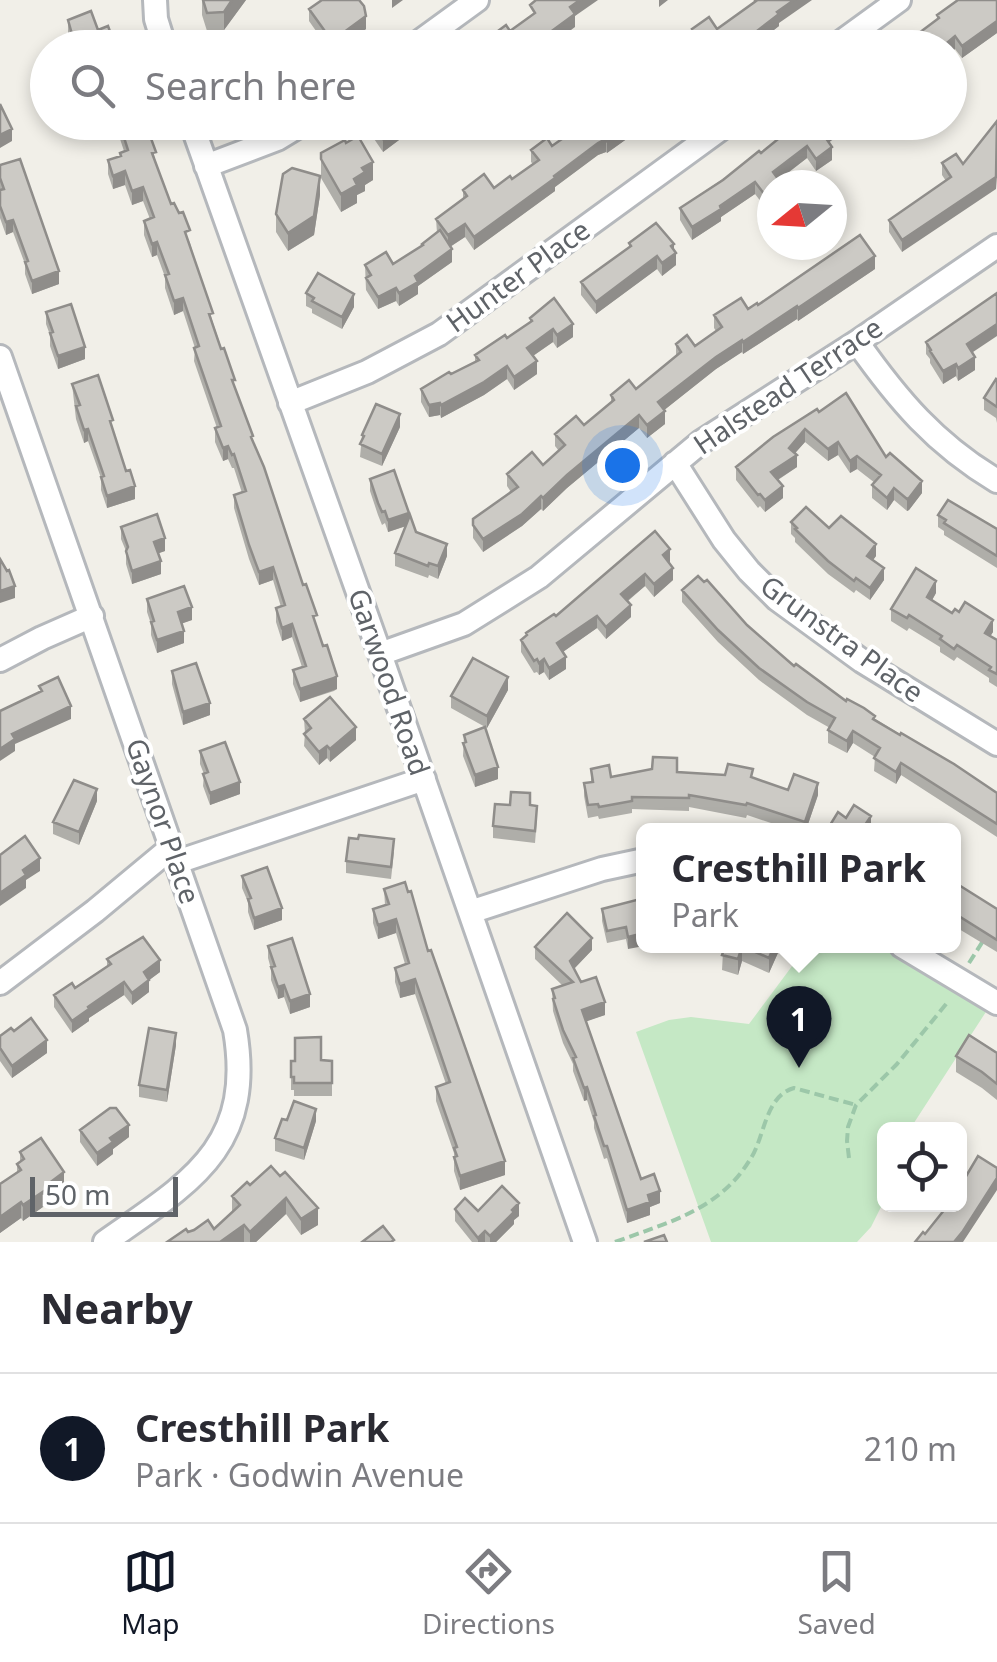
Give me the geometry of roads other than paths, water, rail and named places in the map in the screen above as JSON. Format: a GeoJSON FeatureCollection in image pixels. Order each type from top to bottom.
{"type":"FeatureCollection","features":[{"type":"Feature","properties":{"kind":"street"},"geometry":{"type":"LineString","coordinates":[[155,0],[160,30]]}},
{"type":"Feature","properties":{"kind":"street"},"geometry":{"type":"LineString","coordinates":[[436,30],[478,0]]}},
{"type":"Feature","properties":{"kind":"street"},"geometry":{"type":"LineString","coordinates":[[858,30],[899,0]]}},
{"type":"Feature","properties":{"kind":"street","name":"Garwood Road"},"geometry":{"type":"LineString","coordinates":[[197,140],[585,1242]]}},
{"type":"Feature","properties":{"kind":"street"},"geometry":{"type":"LineString","coordinates":[[206,166],[273,140]]}},
{"type":"Feature","properties":{"kind":"street","name":"Hunter Place"},"geometry":{"type":"LineString","coordinates":[[290,403],[368,372],[439,334],[705,140]]}},
{"type":"Feature","properties":{"kind":"street","name":"Halstead Terrace"},"geometry":{"type":"LineString","coordinates":[[380,654],[464,624],[539,578],[701,442],[997,246]]}},
{"type":"Feature","properties":{"kind":"street"},"geometry":{"type":"LineString","coordinates":[[857,342],[907,409],[937,440],[997,481]]}},
{"type":"Feature","properties":{"kind":"street","name":"Gaynor Place"},"geometry":{"type":"LineString","coordinates":[[0,357],[175,855],[235,1030],[239,1054],[236,1104],[213,1154],[194,1177],[105,1242]]}},
{"type":"Feature","properties":{"kind":"street","name":"Grunstra Place"},"geometry":{"type":"LineString","coordinates":[[675,463],[724,540],[778,599],[862,661],[997,744]]}},
{"type":"Feature","properties":{"kind":"street"},"geometry":{"type":"LineString","coordinates":[[0,660],[92,616]]}},
{"type":"Feature","properties":{"kind":"street"},"geometry":{"type":"LineString","coordinates":[[0,983],[175,855],[303,820],[424,779]]}},
{"type":"Feature","properties":{"kind":"street"},"geometry":{"type":"LineString","coordinates":[[470,912],[636,862]]}},
{"type":"Feature","properties":{"kind":"street"},"geometry":{"type":"LineString","coordinates":[[914,953],[997,1004]]}},
{"type":"Feature","properties":{"kind":"place","name":"Cresthill Park"},"geometry":{"type":"Point","coordinates":[799,1068]}}]}
